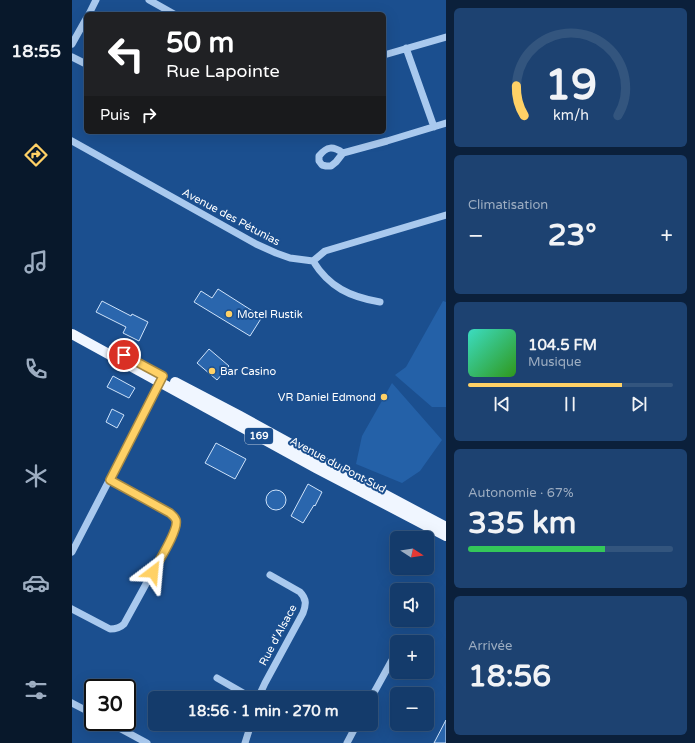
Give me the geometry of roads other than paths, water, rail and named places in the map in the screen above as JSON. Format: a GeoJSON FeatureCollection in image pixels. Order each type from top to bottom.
{"type":"FeatureCollection","features":[{"type":"Feature","properties":{"kind":"main road","name":"Avenue du Pont Sud"},"geometry":{"type":"LineString","coordinates":[[72,327],[316,468],[446,536]]}},
{"type":"Feature","properties":{"kind":"main road","name":"Avenue du Pont Sud"},"geometry":{"type":"LineString","coordinates":[[72,334],[161,379],[240,416],[446,527]]}},
{"type":"Feature","properties":{"kind":"street"},"geometry":{"type":"LineString","coordinates":[[90,12],[96,0]]}},
{"type":"Feature","properties":{"kind":"street"},"geometry":{"type":"LineString","coordinates":[[149,0],[170,12]]}},
{"type":"Feature","properties":{"kind":"street"},"geometry":{"type":"LineString","coordinates":[[72,44],[84,23]]}},
{"type":"Feature","properties":{"kind":"street"},"geometry":{"type":"LineString","coordinates":[[386,54],[446,37]]}},
{"type":"Feature","properties":{"kind":"street"},"geometry":{"type":"LineString","coordinates":[[406,48],[434,127]]}},
{"type":"Feature","properties":{"kind":"street"},"geometry":{"type":"LineString","coordinates":[[72,57],[84,63]]}},
{"type":"Feature","properties":{"kind":"street"},"geometry":{"type":"LineString","coordinates":[[343,153],[446,123]]}},
{"type":"Feature","properties":{"kind":"street","name":"Avenue des Pétunias"},"geometry":{"type":"LineString","coordinates":[[72,141],[276,254],[290,258],[313,261]]}},
{"type":"Feature","properties":{"kind":"street"},"geometry":{"type":"LineString","coordinates":[[380,302],[355,297],[341,290],[327,280],[318,270],[313,261],[325,251],[446,215]]}},
{"type":"Feature","properties":{"kind":"street"},"geometry":{"type":"LineString","coordinates":[[72,552],[161,379]]}},
{"type":"Feature","properties":{"kind":"street"},"geometry":{"type":"LineString","coordinates":[[72,609],[110,628],[114,629],[121,627],[176,528],[176,520],[170,513],[110,480]]}},
{"type":"Feature","properties":{"kind":"street","name":"Rue d'Alsace"},"geometry":{"type":"LineString","coordinates":[[261,691],[306,606],[304,596],[300,592],[270,575]]}},
{"type":"Feature","properties":{"kind":"street"},"geometry":{"type":"LineString","coordinates":[[375,691],[390,664]]}},
{"type":"Feature","properties":{"kind":"street"},"geometry":{"type":"LineString","coordinates":[[217,678],[240,691]]}},
{"type":"Feature","properties":{"kind":"street"},"geometry":{"type":"LineString","coordinates":[[72,703],[84,709]]}},
{"type":"Feature","properties":{"kind":"street"},"geometry":{"type":"LineString","coordinates":[[125,731],[148,743]]}},
{"type":"Feature","properties":{"kind":"street"},"geometry":{"type":"LineString","coordinates":[[245,743],[249,731]]}},
{"type":"Feature","properties":{"kind":"street"},"geometry":{"type":"LineString","coordinates":[[347,743],[353,731]]}},
{"type":"Feature","properties":{"kind":"place","name":"Motel Rustik"},"geometry":{"type":"Point","coordinates":[229,314]}},
{"type":"Feature","properties":{"kind":"place","name":"Bar Casino"},"geometry":{"type":"Point","coordinates":[212,371]}},
{"type":"Feature","properties":{"kind":"place","name":"VR Daniel Edmond"},"geometry":{"type":"Point","coordinates":[384,397]}}]}
